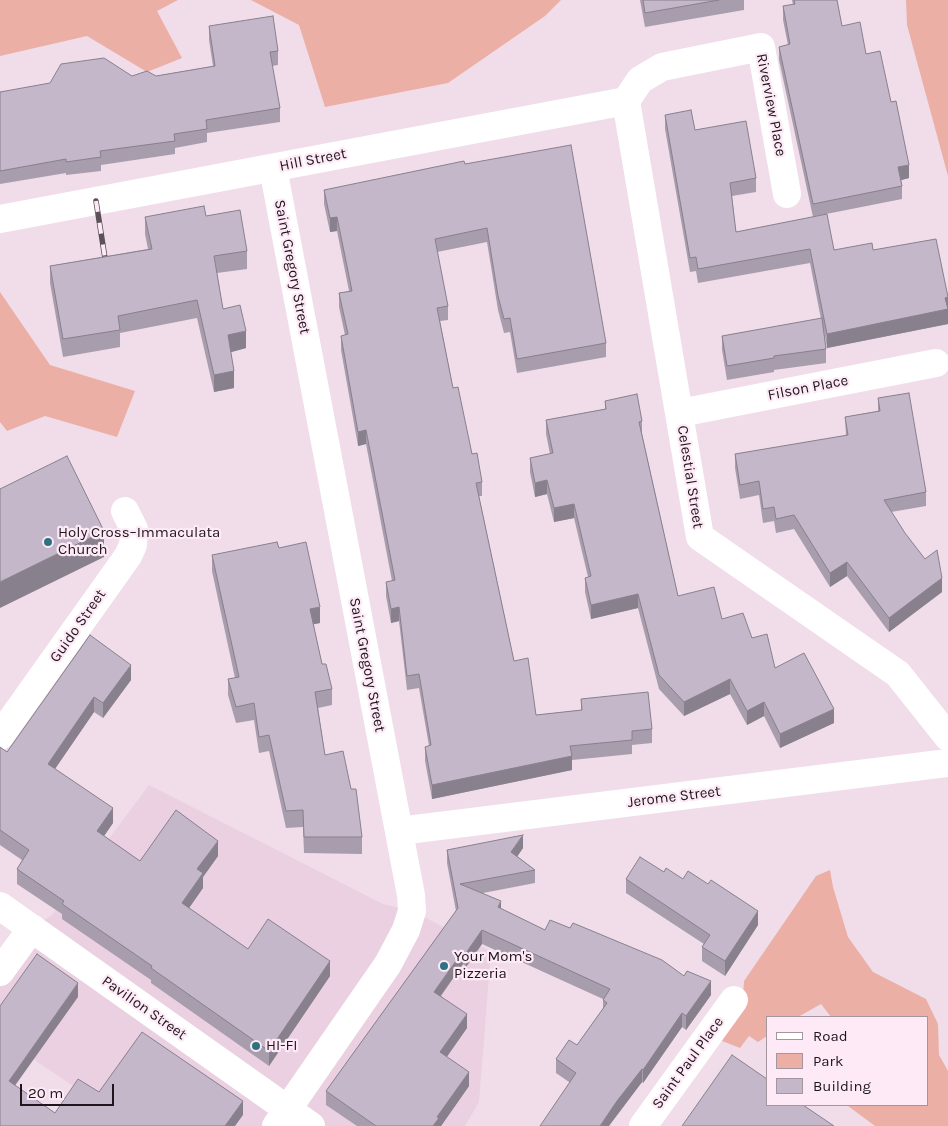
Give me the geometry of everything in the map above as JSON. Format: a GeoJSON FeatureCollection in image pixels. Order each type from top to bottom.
{"type":"FeatureCollection","features":[{"type":"Feature","properties":{"kind":"street","name":"Riverview Place"},"geometry":{"type":"LineString","coordinates":[[626,101],[640,80],[662,67],[761,46],[787,194]]}},
{"type":"Feature","properties":{"kind":"street","name":"Hill Street"},"geometry":{"type":"LineString","coordinates":[[0,219],[626,101]]}},
{"type":"Feature","properties":{"kind":"street","name":"Celestial Street"},"geometry":{"type":"LineString","coordinates":[[626,101],[700,537],[898,674],[948,737]]}},
{"type":"Feature","properties":{"kind":"street","name":"Saint Gregory Street"},"geometry":{"type":"LineString","coordinates":[[273,168],[411,895],[412,911],[406,930],[388,964],[281,1118]]}},
{"type":"Feature","properties":{"kind":"street","name":"Filson Place"},"geometry":{"type":"LineString","coordinates":[[680,413],[936,363]]}},
{"type":"Feature","properties":{"kind":"street","name":"Guido Street"},"geometry":{"type":"LineString","coordinates":[[0,736],[128,556],[133,545],[134,529],[125,511]]}},
{"type":"Feature","properties":{"kind":"street","name":"Jerome Street"},"geometry":{"type":"LineString","coordinates":[[399,831],[948,763]]}},
{"type":"Feature","properties":{"kind":"street","name":"Pavilion Street"},"geometry":{"type":"LineString","coordinates":[[0,906],[32,928],[281,1118],[311,1126]]}},
{"type":"Feature","properties":{"kind":"street"},"geometry":{"type":"LineString","coordinates":[[0,972],[32,928]]}},
{"type":"Feature","properties":{"kind":"street","name":"Saint Paul Place"},"geometry":{"type":"LineString","coordinates":[[642,1126],[734,1000]]}},
{"type":"Feature","properties":{"kind":"shaded area"},"geometry":{"type":"Polygon","coordinates":[[[149,785],[383,904],[412,911],[491,951],[479,1102],[465,1126],[80,1126],[96,1101],[0,1037],[0,972],[32,928],[52,915],[149,785]]]}},
{"type":"Feature","properties":{"kind":"green space"},"geometry":{"type":"Polygon","coordinates":[[[0,0],[178,0],[157,11],[182,58],[147,72],[87,36],[0,56],[0,0]]]}},
{"type":"Feature","properties":{"kind":"green space"},"geometry":{"type":"Polygon","coordinates":[[[251,0],[561,0],[545,16],[448,83],[325,107],[299,25],[251,0]]]}},
{"type":"Feature","properties":{"kind":"green space"},"geometry":{"type":"Polygon","coordinates":[[[906,0],[948,0],[948,176],[907,25],[906,0]]]}},
{"type":"Feature","properties":{"kind":"green space"},"geometry":{"type":"Polygon","coordinates":[[[0,292],[50,365],[135,391],[117,437],[45,416],[7,431],[0,422],[0,292]]]}},
{"type":"Feature","properties":{"kind":"green space"},"geometry":{"type":"Polygon","coordinates":[[[830,870],[833,887],[848,937],[873,972],[926,999],[938,1024],[939,1055],[948,1071],[948,1126],[875,1126],[848,1106],[928,1106],[928,1016],[830,1016],[821,1004],[800,1016],[766,1016],[766,1037],[758,1042],[749,1036],[740,1048],[722,1041],[732,1012],[743,995],[744,981],[816,876],[830,870]]]}},
{"type":"Feature","properties":{"kind":"building"},"geometry":{"type":"Polygon","coordinates":[[[643,0],[719,0],[645,13],[643,0]]]}},
{"type":"Feature","properties":{"kind":"building"},"geometry":{"type":"Polygon","coordinates":[[[794,0],[837,0],[842,26],[860,22],[866,54],[880,51],[891,102],[896,101],[909,165],[898,167],[902,186],[813,204],[779,47],[790,44],[783,6],[795,4],[794,0]]]}},
{"type":"Feature","properties":{"kind":"building"},"geometry":{"type":"Polygon","coordinates":[[[273,16],[278,51],[270,52],[280,108],[206,120],[207,129],[174,134],[175,141],[100,151],[101,157],[66,162],[66,159],[0,171],[0,92],[50,83],[61,64],[104,58],[132,76],[147,71],[156,76],[215,66],[209,26],[273,16]]]}},
{"type":"Feature","properties":{"kind":"building"},"geometry":{"type":"Polygon","coordinates":[[[691,110],[695,130],[746,121],[756,178],[730,183],[736,232],[827,214],[834,250],[872,243],[873,250],[936,239],[948,297],[945,298],[948,309],[827,334],[810,249],[698,269],[696,257],[690,258],[665,115],[691,110]]]}},
{"type":"Feature","properties":{"kind":"building"},"geometry":{"type":"Polygon","coordinates":[[[571,145],[606,343],[517,359],[510,318],[504,319],[498,296],[487,228],[435,239],[448,306],[437,308],[453,388],[458,387],[472,454],[477,453],[482,482],[476,483],[514,661],[528,658],[536,715],[582,710],[581,699],[648,692],[652,729],[632,731],[632,740],[570,746],[572,756],[432,785],[425,747],[431,745],[419,674],[407,676],[399,607],[391,609],[386,582],[395,580],[366,430],[358,432],[341,336],[348,334],[339,293],[352,291],[337,217],[330,218],[324,190],[464,161],[465,164],[571,145]]]}},
{"type":"Feature","properties":{"kind":"building"},"geometry":{"type":"Polygon","coordinates":[[[204,206],[206,216],[240,210],[247,251],[214,256],[223,309],[240,305],[246,331],[228,335],[234,371],[214,375],[197,300],[118,316],[120,330],[63,339],[50,266],[152,249],[145,217],[204,206]]]}},
{"type":"Feature","properties":{"kind":"building"},"geometry":{"type":"Polygon","coordinates":[[[822,318],[826,349],[774,356],[774,358],[727,366],[722,336],[822,318]]]}},
{"type":"Feature","properties":{"kind":"building"},"geometry":{"type":"Polygon","coordinates":[[[909,393],[926,492],[884,500],[905,533],[925,559],[937,550],[942,578],[889,618],[847,562],[830,573],[794,515],[776,519],[774,507],[763,509],[759,481],[740,485],[735,454],[848,435],[845,417],[880,411],[878,398],[909,393]]]}},
{"type":"Feature","properties":{"kind":"building"},"geometry":{"type":"Polygon","coordinates":[[[637,394],[642,421],[639,422],[678,596],[714,587],[722,619],[743,613],[752,638],[767,634],[775,668],[804,653],[834,709],[780,734],[764,702],[747,711],[730,679],[684,702],[659,675],[638,594],[591,605],[585,578],[591,576],[574,504],[554,508],[547,480],[535,483],[530,458],[553,453],[546,420],[606,409],[605,401],[637,394]]]}},
{"type":"Feature","properties":{"kind":"building","name":"Holy Cross–Immaculata Church"},"geometry":{"type":"Polygon","coordinates":[[[67,456],[104,531],[0,582],[0,489],[67,456]]]}},
{"type":"Feature","properties":{"kind":"building"},"geometry":{"type":"Polygon","coordinates":[[[277,542],[279,548],[306,542],[320,607],[310,609],[322,664],[326,664],[332,689],[315,692],[325,755],[343,751],[351,789],[356,789],[362,837],[304,837],[303,810],[286,811],[269,735],[259,737],[254,703],[236,707],[228,679],[239,677],[212,555],[277,542]]]}},
{"type":"Feature","properties":{"kind":"building"},"geometry":{"type":"Polygon","coordinates":[[[90,635],[131,665],[103,703],[94,697],[48,764],[113,808],[97,831],[140,861],[176,810],[218,841],[197,869],[203,873],[182,903],[248,949],[268,919],[330,961],[269,1051],[151,968],[152,966],[62,904],[64,901],[17,869],[29,850],[0,830],[0,747],[7,752],[90,635]]]}},
{"type":"Feature","properties":{"kind":"building"},"geometry":{"type":"Polygon","coordinates":[[[523,835],[511,852],[535,870],[460,884],[501,901],[498,907],[545,930],[550,920],[570,928],[573,923],[662,960],[684,976],[687,971],[711,981],[686,1016],[682,1013],[643,1070],[617,1101],[600,1126],[540,1126],[576,1073],[556,1059],[569,1040],[577,1045],[607,1003],[603,1000],[610,989],[482,930],[466,953],[463,951],[434,992],[467,1014],[440,1052],[469,1072],[437,1117],[439,1118],[433,1126],[376,1126],[326,1091],[458,908],[447,850],[523,835]]]}},
{"type":"Feature","properties":{"kind":"building"},"geometry":{"type":"Polygon","coordinates":[[[640,857],[664,872],[666,868],[683,879],[688,871],[708,884],[711,880],[758,911],[725,961],[702,947],[710,935],[626,879],[640,857]]]}},
{"type":"Feature","properties":{"kind":"building"},"geometry":{"type":"Polygon","coordinates":[[[37,954],[78,983],[9,1081],[55,1113],[78,1079],[99,1092],[142,1032],[243,1101],[225,1126],[0,1126],[0,1006],[37,954]]]}},
{"type":"Feature","properties":{"kind":"building"},"geometry":{"type":"Polygon","coordinates":[[[732,1055],[766,1078],[766,1106],[804,1106],[834,1126],[682,1126],[732,1055]]]}},
{"type":"Feature","properties":{"kind":"railway"},"geometry":{"type":"LineString","coordinates":[[96,201],[107,271]]}},
{"type":"Feature","properties":{"kind":"place","name":"Holy Cross–Immaculata Church"},"geometry":{"type":"Point","coordinates":[48,542]}},
{"type":"Feature","properties":{"kind":"place","name":"Your Mom's Pizzeria"},"geometry":{"type":"Point","coordinates":[444,966]}},
{"type":"Feature","properties":{"kind":"place","name":"HI-FI"},"geometry":{"type":"Point","coordinates":[256,1046]}}]}
